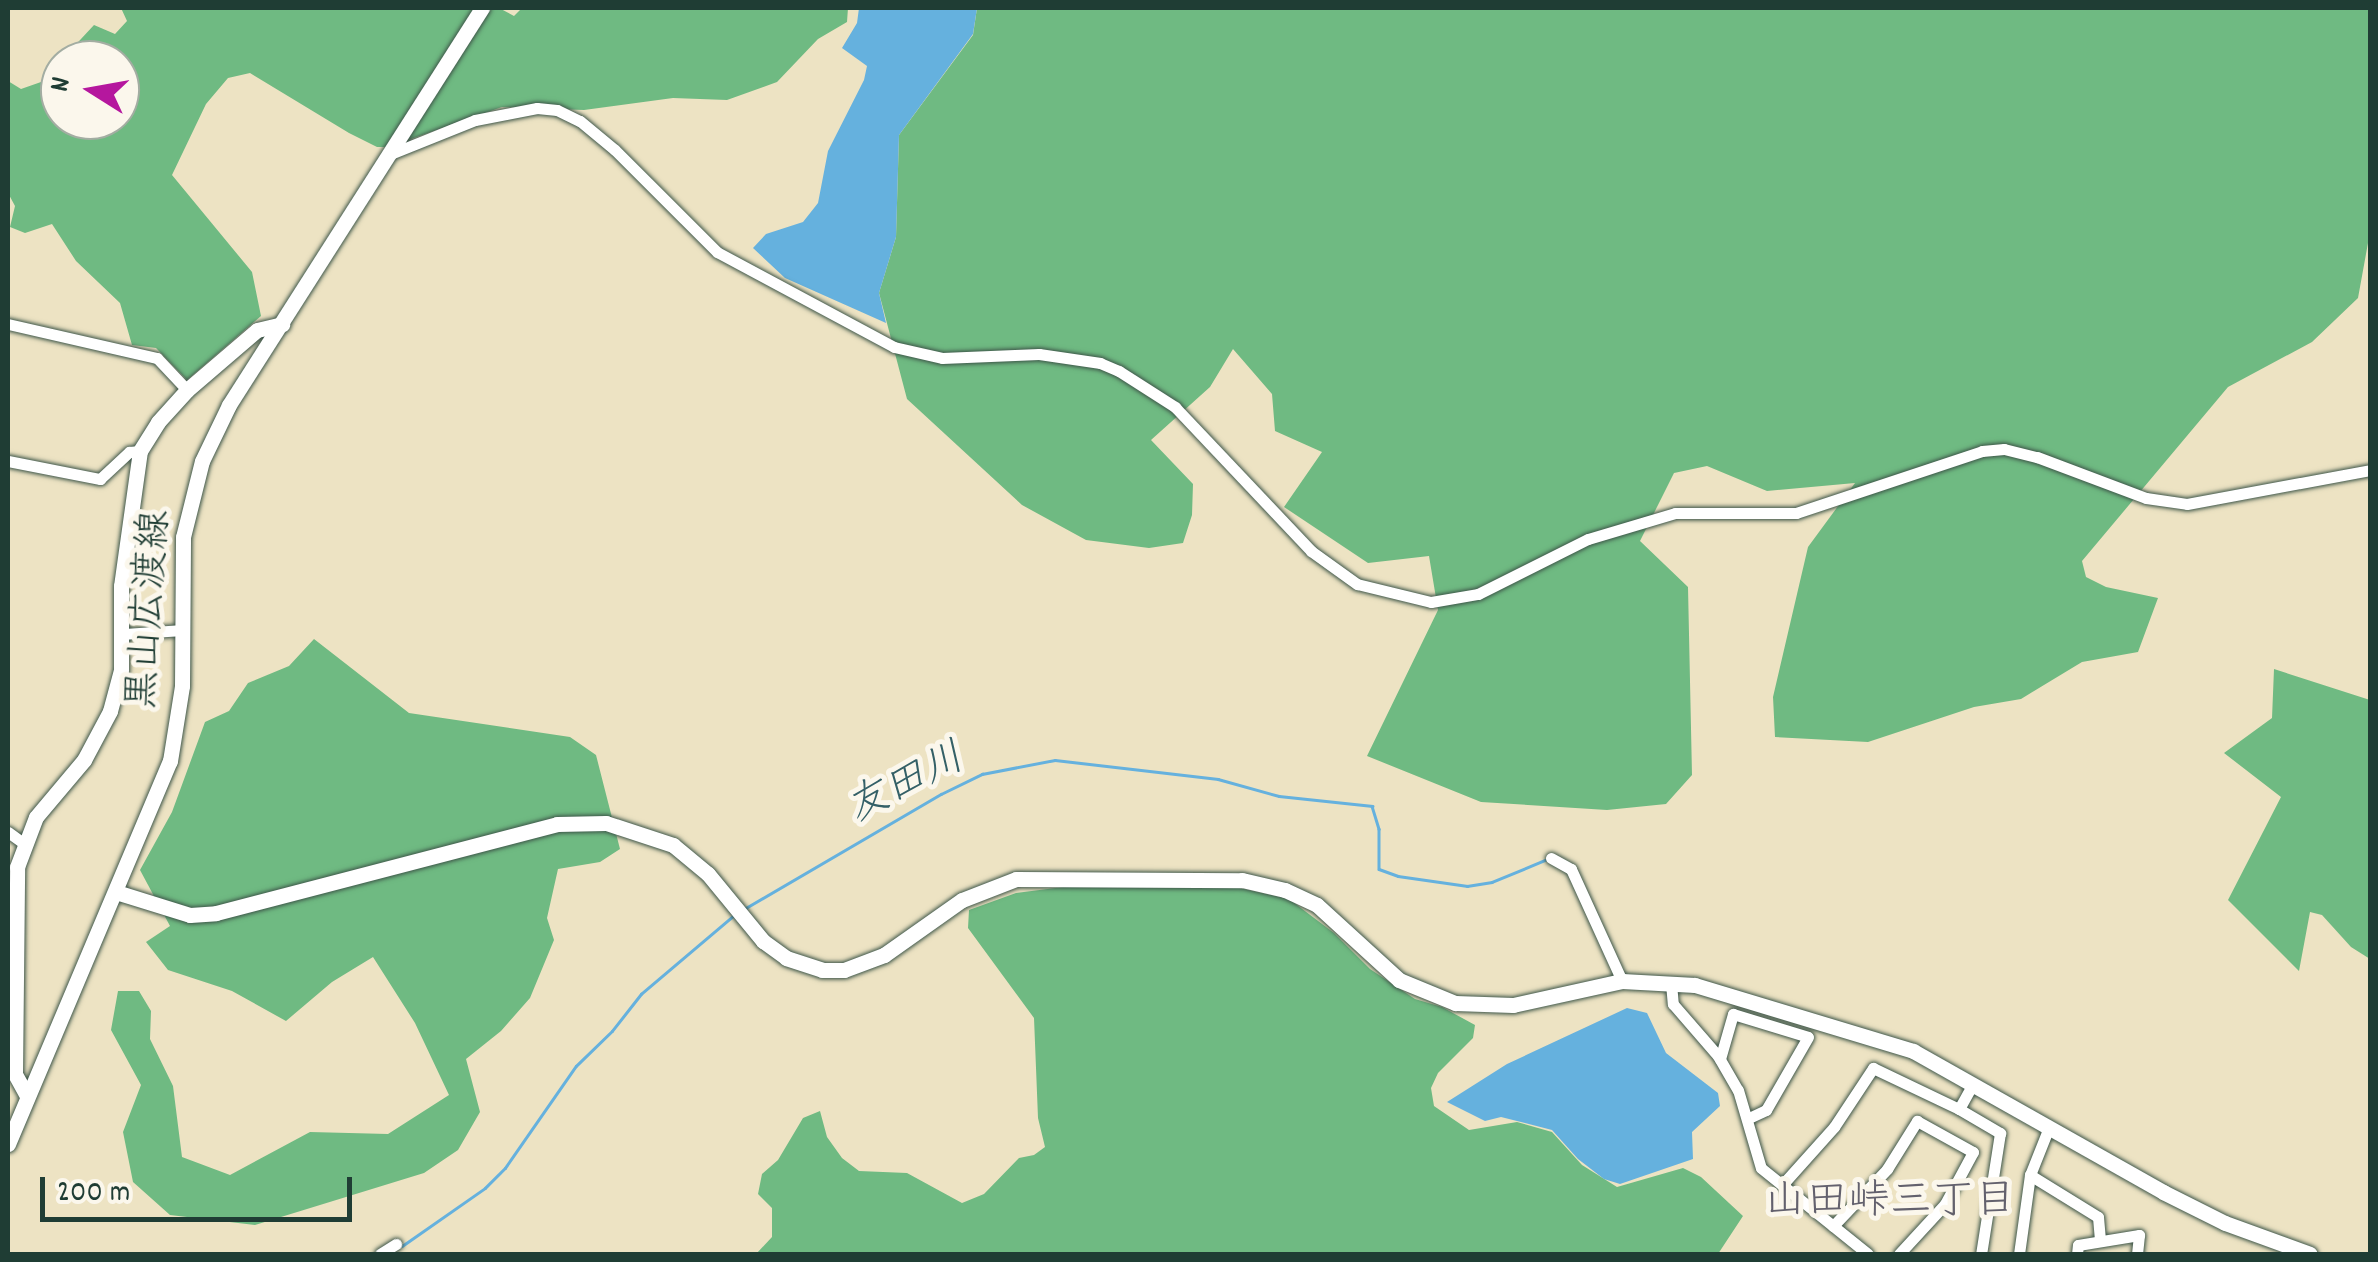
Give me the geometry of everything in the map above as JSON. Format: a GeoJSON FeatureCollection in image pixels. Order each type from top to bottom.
{"type":"FeatureCollection","features":[{"type":"Feature","properties":{"kind":"street","name":"黒山広渡線"},"geometry":{"type":"LineString","coordinates":[[8,1144],[26,1094],[162,786],[173,748],[182,686],[183,537],[194,485],[229,405],[394,153],[482,8]]}},
{"type":"Feature","properties":{"kind":"street"},"geometry":{"type":"LineString","coordinates":[[394,153],[475,120],[537,108],[557,110],[580,121],[615,150],[718,252],[894,347],[942,358],[1039,354],[1100,363],[1119,371],[1174,407],[1312,551],[1357,584],[1431,602],[1478,594],[1588,539],[1674,513],[1796,513],[1982,451],[2004,449],[2037,457],[2146,498],[2186,504],[2370,470]]}},
{"type":"Feature","properties":{"kind":"street"},"geometry":{"type":"LineString","coordinates":[[8,324],[158,358],[187,390]]}},
{"type":"Feature","properties":{"kind":"street"},"geometry":{"type":"LineString","coordinates":[[26,1094],[15,1074],[11,921],[14,885],[23,842],[46,800],[84,760],[100,733],[121,670],[121,586],[140,451],[158,422],[187,390],[257,330],[282,324]]}},
{"type":"Feature","properties":{"kind":"street"},"geometry":{"type":"LineString","coordinates":[[8,461],[100,479],[128,452],[140,451]]}},
{"type":"Feature","properties":{"kind":"street"},"geometry":{"type":"LineString","coordinates":[[123,634],[181,630]]}},
{"type":"Feature","properties":{"kind":"street"},"geometry":{"type":"LineString","coordinates":[[116,892],[190,915],[216,913],[558,824],[606,823],[674,844],[708,874],[763,941],[786,958],[822,970],[861,966],[962,900],[998,884],[1064,876],[1242,880],[1285,890],[1316,905],[1400,980],[1455,1003],[1514,1005],[1622,982],[1671,983],[1748,998],[1912,1051],[2225,1223],[2310,1254]]}},
{"type":"Feature","properties":{"kind":"street"},"geometry":{"type":"LineString","coordinates":[[8,832],[23,842]]}},
{"type":"Feature","properties":{"kind":"street"},"geometry":{"type":"LineString","coordinates":[[1551,858],[1571,869],[1622,982]]}},
{"type":"Feature","properties":{"kind":"street"},"geometry":{"type":"LineString","coordinates":[[1671,983],[1673,1004],[1720,1059],[1738,1090],[1760,1168],[1868,1254]]}},
{"type":"Feature","properties":{"kind":"street"},"geometry":{"type":"LineString","coordinates":[[1720,1059],[1733,1014],[1808,1037],[1766,1110],[1746,1120]]}},
{"type":"Feature","properties":{"kind":"street"},"geometry":{"type":"LineString","coordinates":[[1782,1185],[1834,1127],[1872,1068],[2000,1133],[1981,1254]]}},
{"type":"Feature","properties":{"kind":"street"},"geometry":{"type":"LineString","coordinates":[[1959,1109],[1972,1084]]}},
{"type":"Feature","properties":{"kind":"street"},"geometry":{"type":"LineString","coordinates":[[1833,1226],[1886,1169],[1917,1121],[1972,1152],[1944,1204],[1899,1254]]}},
{"type":"Feature","properties":{"kind":"street"},"geometry":{"type":"LineString","coordinates":[[2019,1254],[2030,1175],[2049,1126]]}},
{"type":"Feature","properties":{"kind":"street"},"geometry":{"type":"LineString","coordinates":[[2030,1175],[2098,1216],[2100,1241]]}},
{"type":"Feature","properties":{"kind":"street"},"geometry":{"type":"LineString","coordinates":[[2076,1254],[2078,1245],[2139,1235],[2137,1254]]}},
{"type":"Feature","properties":{"kind":"street"},"geometry":{"type":"LineString","coordinates":[[380,1254],[396,1244]]}},
{"type":"Feature","properties":{"kind":"green space"},"geometry":{"type":"Polygon","coordinates":[[[121,8],[499,8],[514,16],[522,8],[848,8],[847,22],[818,39],[777,82],[727,100],[673,98],[584,110],[502,107],[388,147],[377,147],[349,133],[250,73],[228,78],[206,104],[172,175],[252,272],[261,316],[187,380],[156,348],[132,345],[120,303],[76,261],[52,224],[25,233],[10,227],[15,206],[8,193],[8,81],[21,89],[40,82],[40,140],[140,140],[140,40],[80,40],[94,25],[115,34],[127,21],[121,8]]]}},
{"type":"Feature","properties":{"kind":"green space"},"geometry":{"type":"Polygon","coordinates":[[[977,8],[2370,8],[2370,232],[2358,298],[2312,342],[2228,387],[2082,561],[2086,577],[2106,587],[2158,598],[2138,652],[2082,662],[2021,699],[1974,707],[1868,742],[1775,737],[1773,697],[1808,547],[1855,483],[1767,491],[1707,466],[1674,473],[1640,541],[1688,587],[1692,775],[1666,804],[1607,810],[1481,802],[1367,756],[1438,610],[1429,556],[1368,563],[1284,507],[1322,452],[1275,431],[1272,394],[1233,349],[1210,387],[1151,440],[1193,484],[1192,515],[1183,543],[1149,548],[1086,540],[1022,505],[907,399],[879,293],[896,237],[899,135],[973,35],[977,8]]]}},
{"type":"Feature","properties":{"kind":"green space"},"geometry":{"type":"Polygon","coordinates":[[[314,639],[409,713],[570,737],[596,755],[620,849],[600,862],[558,869],[547,918],[554,940],[530,998],[501,1031],[466,1059],[480,1112],[458,1150],[424,1173],[255,1225],[170,1215],[133,1182],[123,1132],[141,1085],[111,1030],[118,991],[139,991],[151,1011],[150,1039],[173,1086],[182,1157],[230,1175],[310,1132],[388,1134],[449,1095],[415,1023],[373,957],[332,982],[286,1021],[232,991],[168,970],[146,942],[170,926],[140,870],[172,812],[205,722],[229,711],[248,683],[289,666],[314,639]]]}},
{"type":"Feature","properties":{"kind":"green space"},"geometry":{"type":"Polygon","coordinates":[[[2274,669],[2370,700],[2370,959],[2351,947],[2322,915],[2310,912],[2299,971],[2228,900],[2281,797],[2224,753],[2272,718],[2274,669]]]}},
{"type":"Feature","properties":{"kind":"green space"},"geometry":{"type":"Polygon","coordinates":[[[1071,886],[1235,887],[1289,899],[1334,933],[1370,969],[1415,999],[1442,1007],[1475,1025],[1473,1038],[1438,1073],[1431,1088],[1434,1106],[1469,1130],[1517,1122],[1552,1132],[1582,1165],[1617,1187],[1683,1168],[1701,1177],[1743,1216],[1718,1254],[756,1254],[772,1237],[772,1208],[758,1194],[762,1174],[778,1160],[803,1118],[820,1111],[827,1137],[842,1158],[859,1171],[907,1173],[962,1203],[984,1194],[1019,1158],[1034,1155],[1045,1147],[1038,1118],[1034,1018],[968,928],[969,910],[1016,893],[1071,886]]]}},
{"type":"Feature","properties":{"kind":"water"},"geometry":{"type":"Polygon","coordinates":[[[859,8],[977,8],[973,34],[899,135],[896,237],[879,293],[886,323],[785,278],[753,248],[766,234],[803,222],[818,203],[828,151],[864,80],[867,66],[842,48],[857,23],[859,8]]]}},
{"type":"Feature","properties":{"kind":"water"},"geometry":{"type":"Polygon","coordinates":[[[1627,1008],[1647,1013],[1666,1053],[1718,1093],[1720,1106],[1692,1132],[1693,1159],[1620,1184],[1604,1179],[1578,1159],[1552,1130],[1501,1117],[1485,1121],[1447,1102],[1507,1064],[1627,1008]]]}},
{"type":"Feature","properties":{"kind":"waterway","name":"友田川"},"geometry":{"type":"LineString","coordinates":[[744,909],[982,774],[1055,760],[1218,779],[1279,796],[1372,806],[1379,829],[1379,869],[1398,876],[1467,886],[1492,882],[1545,860]]}},
{"type":"Feature","properties":{"kind":"waterway","name":"友田川"},"geometry":{"type":"LineString","coordinates":[[402,1246],[485,1188],[505,1168],[576,1066],[612,1031],[641,994],[733,916]]}},
{"type":"Feature","properties":{"kind":"district","name":"山田峠三丁目"},"geometry":{"type":"Point","coordinates":[1890,1204]}}]}
